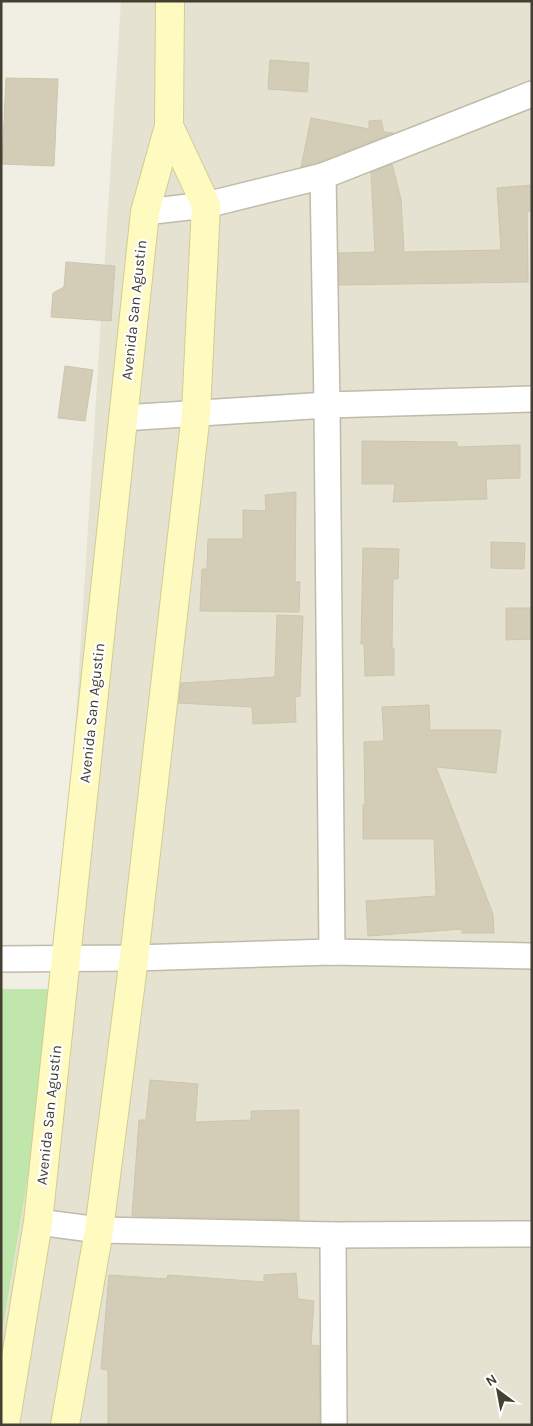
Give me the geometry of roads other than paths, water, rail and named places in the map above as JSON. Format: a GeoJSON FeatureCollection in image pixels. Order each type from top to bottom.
{"type":"FeatureCollection","features":[{"type":"Feature","properties":{"kind":"street","name":"Avenida San Agustin"},"geometry":{"type":"LineString","coordinates":[[5,1425],[38,1222],[144,212],[169,126],[170,1]]}},
{"type":"Feature","properties":{"kind":"street"},"geometry":{"type":"LineString","coordinates":[[144,212],[206,205],[323,176],[532,94]]}},
{"type":"Feature","properties":{"kind":"street"},"geometry":{"type":"LineString","coordinates":[[65,1425],[99,1230],[134,958],[196,413],[206,205],[169,126]]}},
{"type":"Feature","properties":{"kind":"street"},"geometry":{"type":"LineString","coordinates":[[323,176],[332,952]]}},
{"type":"Feature","properties":{"kind":"street"},"geometry":{"type":"LineString","coordinates":[[123,418],[327,405],[532,399]]}},
{"type":"Feature","properties":{"kind":"street"},"geometry":{"type":"LineString","coordinates":[[1,959],[134,958],[332,952],[532,956]]}},
{"type":"Feature","properties":{"kind":"street"},"geometry":{"type":"LineString","coordinates":[[38,1222],[99,1230],[333,1234],[532,1234]]}},
{"type":"Feature","properties":{"kind":"street"},"geometry":{"type":"LineString","coordinates":[[333,1234],[334,1425]]}}]}
